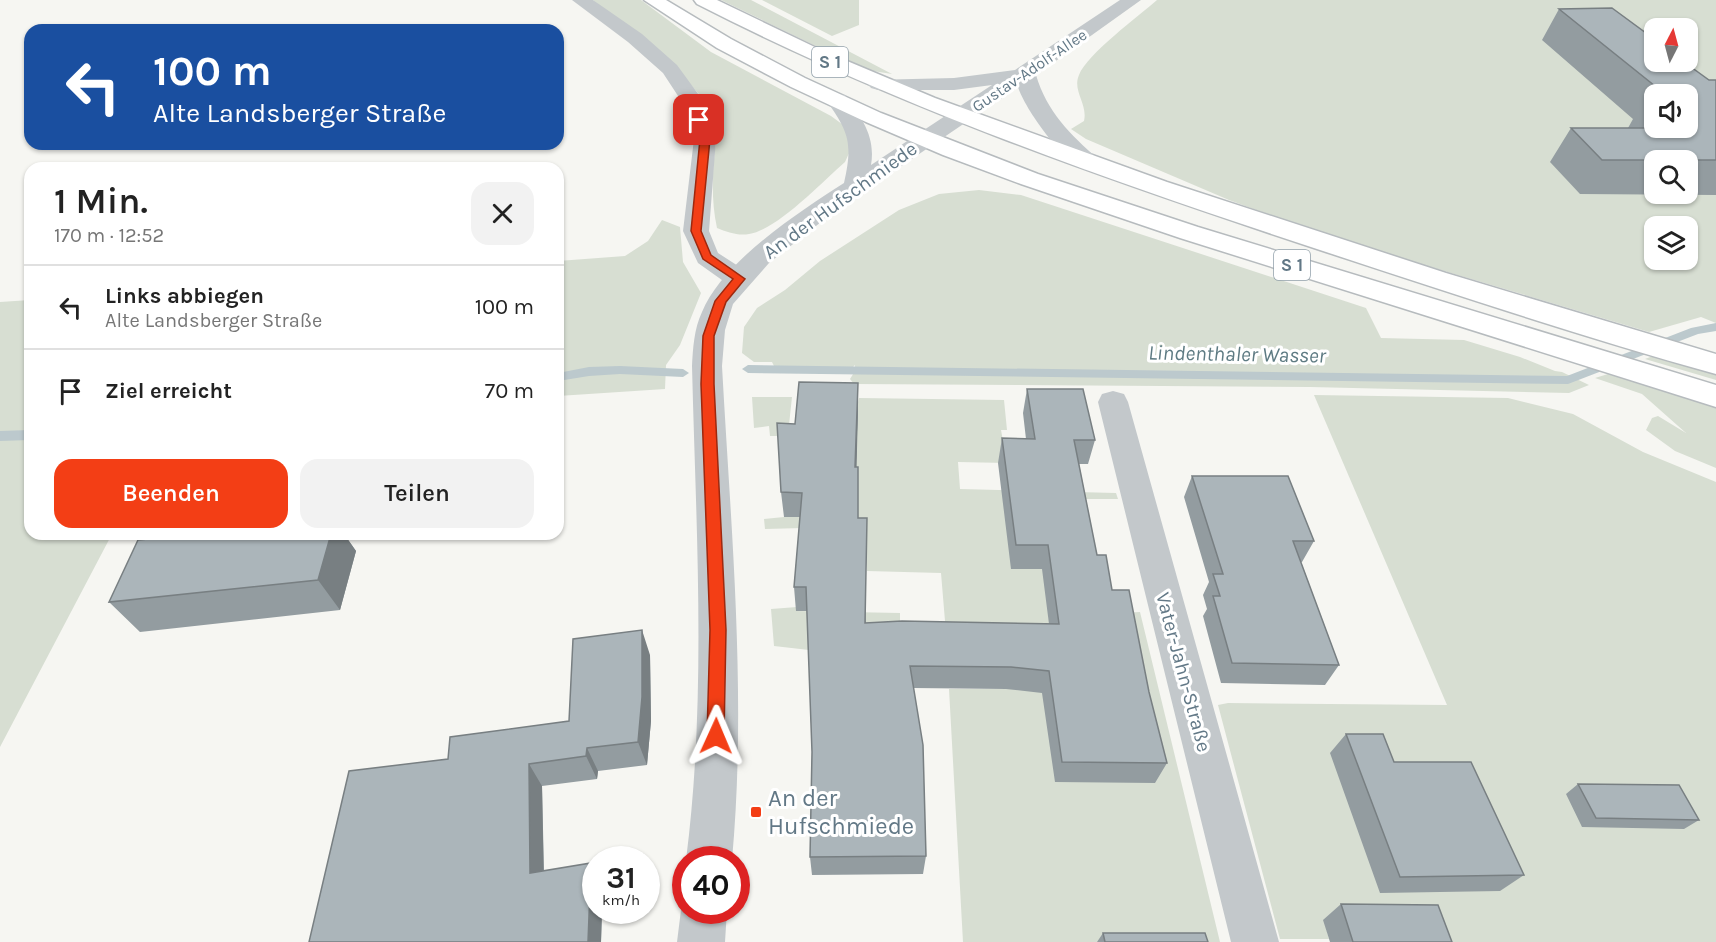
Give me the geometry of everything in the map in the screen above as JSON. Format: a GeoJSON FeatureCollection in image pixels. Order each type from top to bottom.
{"type":"FeatureCollection","features":[{"type":"Feature","properties":{"kind":"main road","name":"S 1"},"geometry":{"type":"LineString","coordinates":[[652,0],[727,45],[837,100],[927,138],[1106,207],[1716,396]]}},
{"type":"Feature","properties":{"kind":"main road","name":"S 1"},"geometry":{"type":"LineString","coordinates":[[703,0],[879,84],[1090,164],[1263,223],[1493,297],[1716,364]]}},
{"type":"Feature","properties":{"kind":"street"},"geometry":{"type":"LineString","coordinates":[[581,0],[635,38],[670,69],[693,102],[705,139],[696,231],[706,257],[739,279]]}},
{"type":"Feature","properties":{"kind":"street","name":"Gustav-Adolf-Allee"},"geometry":{"type":"LineString","coordinates":[[927,138],[1132,0]]}},
{"type":"Feature","properties":{"kind":"street"},"geometry":{"type":"LineString","coordinates":[[879,84],[954,84],[1025,74],[1029,93],[1042,118],[1090,164]]}},
{"type":"Feature","properties":{"kind":"street"},"geometry":{"type":"LineString","coordinates":[[837,100],[852,120],[862,143],[862,158],[855,186]]}},
{"type":"Feature","properties":{"kind":"street","name":"An der Hufschmiede"},"geometry":{"type":"LineString","coordinates":[[710,846],[715,804],[718,630],[708,336],[723,297],[759,258],[855,186],[927,138]]}},
{"type":"Feature","properties":{"kind":"street","name":"Vater-Jahn-Straße"},"geometry":{"type":"LineString","coordinates":[[1113,402],[1255,942]]}},
{"type":"Feature","properties":{"kind":"street"},"geometry":{"type":"LineString","coordinates":[[701,942],[703,924]]}},
{"type":"Feature","properties":{"kind":"shaded area"},"geometry":{"type":"Polygon","coordinates":[[[593,0],[641,0],[711,52],[831,116],[846,127],[850,151],[845,162],[786,215],[760,231],[741,234],[717,228],[713,187],[719,117],[675,67],[593,0]]]}},
{"type":"Feature","properties":{"kind":"shaded area"},"geometry":{"type":"Polygon","coordinates":[[[721,0],[751,0],[892,74],[855,65],[721,0]]]}},
{"type":"Feature","properties":{"kind":"shaded area"},"geometry":{"type":"Polygon","coordinates":[[[762,0],[859,0],[859,25],[832,36],[762,0]]]}},
{"type":"Feature","properties":{"kind":"shaded area"},"geometry":{"type":"Polygon","coordinates":[[[1157,0],[1716,0],[1716,323],[1701,317],[1649,332],[1424,265],[1284,220],[1229,200],[1086,139],[1071,129],[1084,121],[1085,115],[1077,81],[1084,66],[1114,36],[1157,0]]]}},
{"type":"Feature","properties":{"kind":"shaded area"},"geometry":{"type":"Polygon","coordinates":[[[979,190],[1021,195],[1366,308],[1381,338],[1464,340],[1562,372],[1589,385],[1569,393],[1310,387],[854,384],[850,379],[855,371],[855,365],[852,368],[774,366],[772,362],[754,362],[742,353],[744,327],[757,308],[785,290],[820,261],[899,210],[939,194],[979,190]]]}},
{"type":"Feature","properties":{"kind":"shaded area"},"geometry":{"type":"Polygon","coordinates":[[[662,220],[680,227],[683,262],[701,293],[680,345],[666,365],[665,389],[564,396],[564,261],[625,256],[648,241],[662,220]]]}},
{"type":"Feature","properties":{"kind":"shaded area"},"geometry":{"type":"Polygon","coordinates":[[[24,300],[24,540],[109,540],[0,747],[0,302],[24,300]]]}},
{"type":"Feature","properties":{"kind":"shaded area"},"geometry":{"type":"Polygon","coordinates":[[[1653,356],[1716,374],[1716,380],[1645,359],[1653,356]]]}},
{"type":"Feature","properties":{"kind":"shaded area"},"geometry":{"type":"Polygon","coordinates":[[[1608,374],[1716,407],[1716,468],[1675,451],[1646,430],[1652,418],[1658,416],[1686,433],[1642,394],[1595,378],[1608,374]]]}},
{"type":"Feature","properties":{"kind":"shaded area"},"geometry":{"type":"Polygon","coordinates":[[[1314,395],[1508,398],[1573,414],[1643,452],[1716,482],[1716,942],[1424,942],[1324,920],[1329,939],[1280,939],[1218,705],[1228,703],[1447,705],[1314,395]]]}},
{"type":"Feature","properties":{"kind":"shaded area"},"geometry":{"type":"Polygon","coordinates":[[[752,397],[792,397],[788,434],[770,436],[769,426],[754,428],[752,397]]]}},
{"type":"Feature","properties":{"kind":"shaded area"},"geometry":{"type":"Polygon","coordinates":[[[859,398],[1004,400],[1007,430],[1001,430],[1007,463],[958,462],[960,489],[1116,493],[1118,499],[1075,499],[1088,570],[1048,612],[1056,676],[1121,613],[1140,612],[1220,942],[963,942],[949,689],[1006,689],[809,650],[774,646],[771,609],[797,607],[797,611],[900,613],[900,632],[947,645],[941,573],[867,571],[867,542],[803,528],[765,529],[764,519],[784,517],[837,491],[859,398]]]}},
{"type":"Feature","properties":{"kind":"building"},"geometry":{"type":"Polygon","coordinates":[[[1612,8],[1644,32],[1644,72],[1698,72],[1709,80],[1716,80],[1716,160],[1698,160],[1698,150],[1644,150],[1644,160],[1602,160],[1571,128],[1644,128],[1644,138],[1698,138],[1698,84],[1653,84],[1559,9],[1612,8]]]}},
{"type":"Feature","properties":{"kind":"building"},"geometry":{"type":"Polygon","coordinates":[[[799,382],[858,383],[855,467],[858,467],[858,518],[867,518],[865,623],[902,621],[1059,624],[1048,545],[1016,545],[1002,438],[1035,439],[1027,389],[1083,389],[1095,440],[1074,440],[1097,555],[1106,555],[1112,590],[1129,590],[1149,692],[1167,763],[1062,762],[1049,671],[1011,667],[910,666],[923,745],[926,856],[810,857],[812,752],[806,587],[794,587],[802,493],[781,492],[777,423],[795,424],[799,382]]]}},
{"type":"Feature","properties":{"kind":"building"},"geometry":{"type":"Polygon","coordinates":[[[1192,476],[1288,476],[1314,541],[1293,541],[1339,665],[1232,663],[1213,596],[1220,596],[1213,574],[1223,574],[1192,476]]]}},
{"type":"Feature","properties":{"kind":"building"},"geometry":{"type":"Polygon","coordinates":[[[138,540],[329,540],[318,580],[109,602],[138,540]]]}},
{"type":"Feature","properties":{"kind":"building"},"geometry":{"type":"Polygon","coordinates":[[[642,630],[642,697],[638,742],[587,748],[586,756],[529,764],[530,873],[582,864],[582,924],[589,924],[588,942],[309,942],[349,771],[448,759],[450,737],[569,721],[573,639],[642,630]]]}},
{"type":"Feature","properties":{"kind":"building"},"geometry":{"type":"Polygon","coordinates":[[[1346,734],[1383,734],[1394,762],[1471,762],[1524,875],[1400,877],[1346,734]]]}},
{"type":"Feature","properties":{"kind":"building"},"geometry":{"type":"Polygon","coordinates":[[[1578,784],[1679,785],[1699,820],[1596,818],[1578,784]]]}},
{"type":"Feature","properties":{"kind":"building"},"geometry":{"type":"Polygon","coordinates":[[[1341,904],[1438,905],[1452,942],[1353,942],[1341,904]]]}},
{"type":"Feature","properties":{"kind":"building"},"geometry":{"type":"Polygon","coordinates":[[[1103,933],[1205,933],[1208,942],[1105,942],[1103,933]]]}},
{"type":"Feature","properties":{"kind":"waterway","name":"Lindenthaler Wasser"},"geometry":{"type":"LineString","coordinates":[[748,369],[1568,380],[1695,331],[1716,327]]}},
{"type":"Feature","properties":{"kind":"waterway","name":"Lindenthaler Wasser"},"geometry":{"type":"LineString","coordinates":[[564,376],[620,370],[683,373]]}},
{"type":"Feature","properties":{"kind":"waterway","name":"Lindenthaler Wasser"},"geometry":{"type":"LineString","coordinates":[[0,436],[24,435]]}},
{"type":"Feature","properties":{"kind":"place","name":"An der Hufschmiede"},"geometry":{"type":"Point","coordinates":[756,812]}},
{"type":"Feature","properties":{"kind":"route"},"geometry":{"type":"LineString","coordinates":[[699,120],[705,139],[696,231],[706,257],[739,279],[723,297],[708,336],[707,384],[718,630],[716,736]]}}]}
